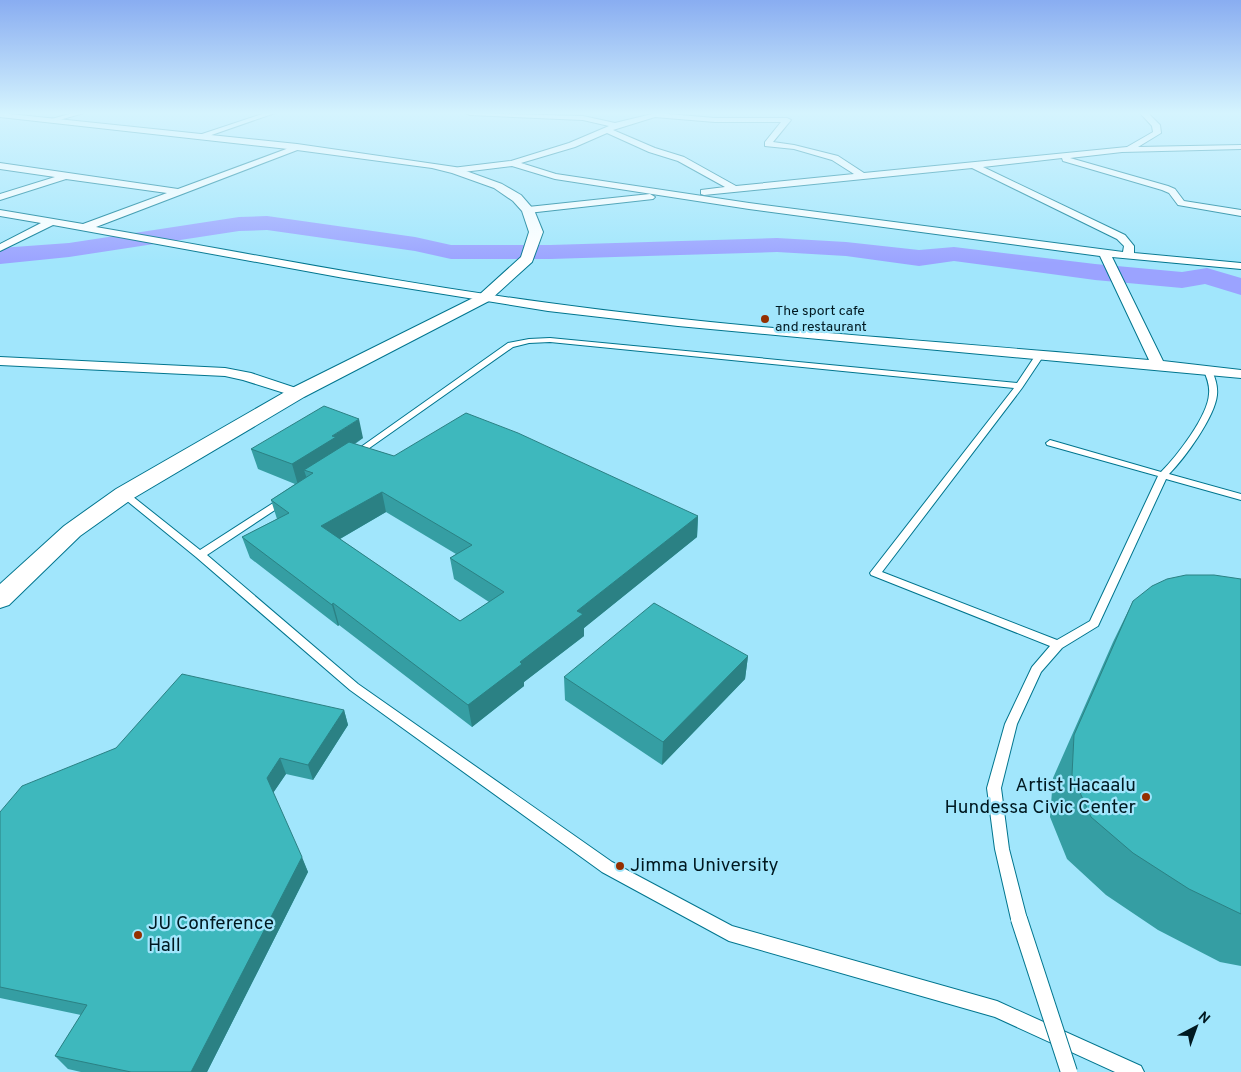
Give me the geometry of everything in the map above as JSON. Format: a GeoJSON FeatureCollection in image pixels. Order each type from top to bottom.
{"type":"FeatureCollection","features":[{"type":"Feature","properties":{"kind":"street"},"geometry":{"type":"LineString","coordinates":[[85,227],[255,163]]}},
{"type":"Feature","properties":{"kind":"street"},"geometry":{"type":"LineString","coordinates":[[1,596],[72,530],[124,494],[296,393],[484,298],[527,259],[535,234],[528,210],[517,198],[498,186],[455,170],[421,163]]}},
{"type":"Feature","properties":{"kind":"street"},"geometry":{"type":"LineString","coordinates":[[455,170],[512,163]]}},
{"type":"Feature","properties":{"kind":"street"},"geometry":{"type":"LineString","coordinates":[[512,163],[554,176],[676,194],[1104,253],[1241,266]]}},
{"type":"Feature","properties":{"kind":"street"},"geometry":{"type":"LineString","coordinates":[[690,163],[735,189]]}},
{"type":"Feature","properties":{"kind":"street"},"geometry":{"type":"LineString","coordinates":[[843,163],[864,177]]}},
{"type":"Feature","properties":{"kind":"street"},"geometry":{"type":"LineString","coordinates":[[528,210],[998,163]]}},
{"type":"Feature","properties":{"kind":"street"},"geometry":{"type":"LineString","coordinates":[[1081,163],[1165,188],[1172,191],[1181,203],[1188,206],[1241,213]]}},
{"type":"Feature","properties":{"kind":"street"},"geometry":{"type":"LineString","coordinates":[[0,166],[65,177],[179,192]]}},
{"type":"Feature","properties":{"kind":"street"},"geometry":{"type":"LineString","coordinates":[[973,166],[1121,237],[1130,246],[1128,256]]}},
{"type":"Feature","properties":{"kind":"street"},"geometry":{"type":"LineString","coordinates":[[0,196],[65,177]]}},
{"type":"Feature","properties":{"kind":"street"},"geometry":{"type":"LineString","coordinates":[[0,213],[85,227],[344,276],[484,298],[678,322],[1158,364],[1241,374]]}},
{"type":"Feature","properties":{"kind":"street"},"geometry":{"type":"LineString","coordinates":[[0,248],[51,222]]}},
{"type":"Feature","properties":{"kind":"street"},"geometry":{"type":"LineString","coordinates":[[1104,253],[1158,364]]}},
{"type":"Feature","properties":{"kind":"street"},"geometry":{"type":"LineString","coordinates":[[0,361],[225,372],[246,376],[296,393]]}},
{"type":"Feature","properties":{"kind":"lane"},"geometry":{"type":"LineString","coordinates":[[349,458],[511,345],[529,341],[550,340],[1019,386]]}},
{"type":"Feature","properties":{"kind":"lane"},"geometry":{"type":"LineString","coordinates":[[1040,355],[1019,386],[875,573],[1058,644]]}},
{"type":"Feature","properties":{"kind":"lane"},"geometry":{"type":"LineString","coordinates":[[1069,1072],[1019,919],[1002,849],[994,788],[1011,724],[1036,670],[1058,644],[1094,623],[1163,476],[1172,467],[1208,411],[1213,399],[1213,383],[1208,371]]}},
{"type":"Feature","properties":{"kind":"lane"},"geometry":{"type":"LineString","coordinates":[[1050,443],[1241,497]]}},
{"type":"Feature","properties":{"kind":"lane"},"geometry":{"type":"LineString","coordinates":[[124,494],[200,555],[354,687],[607,867],[729,933],[997,1009],[1135,1072]]}},
{"type":"Feature","properties":{"kind":"lane"},"geometry":{"type":"LineString","coordinates":[[200,555],[291,495]]}},
{"type":"Feature","properties":{"kind":"building"},"geometry":{"type":"Polygon","coordinates":[[[324,406],[359,419],[332,436],[336,437],[292,464],[251,449],[324,406]]]}},
{"type":"Feature","properties":{"kind":"building"},"geometry":{"type":"Polygon","coordinates":[[[466,413],[518,433],[698,516],[577,611],[583,614],[468,705],[242,537],[289,513],[271,500],[313,473],[304,470],[349,442],[394,456],[466,413]],[[382,492],[321,526],[460,621],[504,592],[450,558],[472,545],[382,492]]]}},
{"type":"Feature","properties":{"kind":"building","name":"Artist Hacaalu Hundessa Civic Center"},"geometry":{"type":"Polygon","coordinates":[[[1186,575],[1214,575],[1241,579],[1241,914],[1189,889],[1133,853],[1091,817],[1072,775],[1074,735],[1133,601],[1152,586],[1167,579],[1186,575]]]}},
{"type":"Feature","properties":{"kind":"building"},"geometry":{"type":"Polygon","coordinates":[[[654,603],[748,656],[663,742],[564,677],[654,603]]]}},
{"type":"Feature","properties":{"kind":"building","name":"JU Conference Hall"},"geometry":{"type":"Polygon","coordinates":[[[182,674],[344,710],[308,765],[280,758],[267,778],[302,857],[191,1072],[131,1072],[55,1056],[87,1005],[0,987],[0,812],[22,786],[116,748],[182,674]]]}},
{"type":"Feature","properties":{"kind":"waterway"},"geometry":{"type":"LineString","coordinates":[[0,256],[69,250],[239,224],[267,223],[415,244],[451,252],[550,252],[777,245],[846,249],[919,258],[954,254],[1095,272],[1182,280],[1207,276],[1241,287]]}},
{"type":"Feature","properties":{"kind":"place","name":"The sport cafe and restaurant"},"geometry":{"type":"Point","coordinates":[765,319]}},
{"type":"Feature","properties":{"kind":"place","name":"Artist Hacaalu Hundessa Civic Center"},"geometry":{"type":"Point","coordinates":[1146,797]}},
{"type":"Feature","properties":{"kind":"place","name":"Jimma University"},"geometry":{"type":"Point","coordinates":[620,866]}},
{"type":"Feature","properties":{"kind":"place","name":"JU Conference Hall"},"geometry":{"type":"Point","coordinates":[138,935]}}]}
